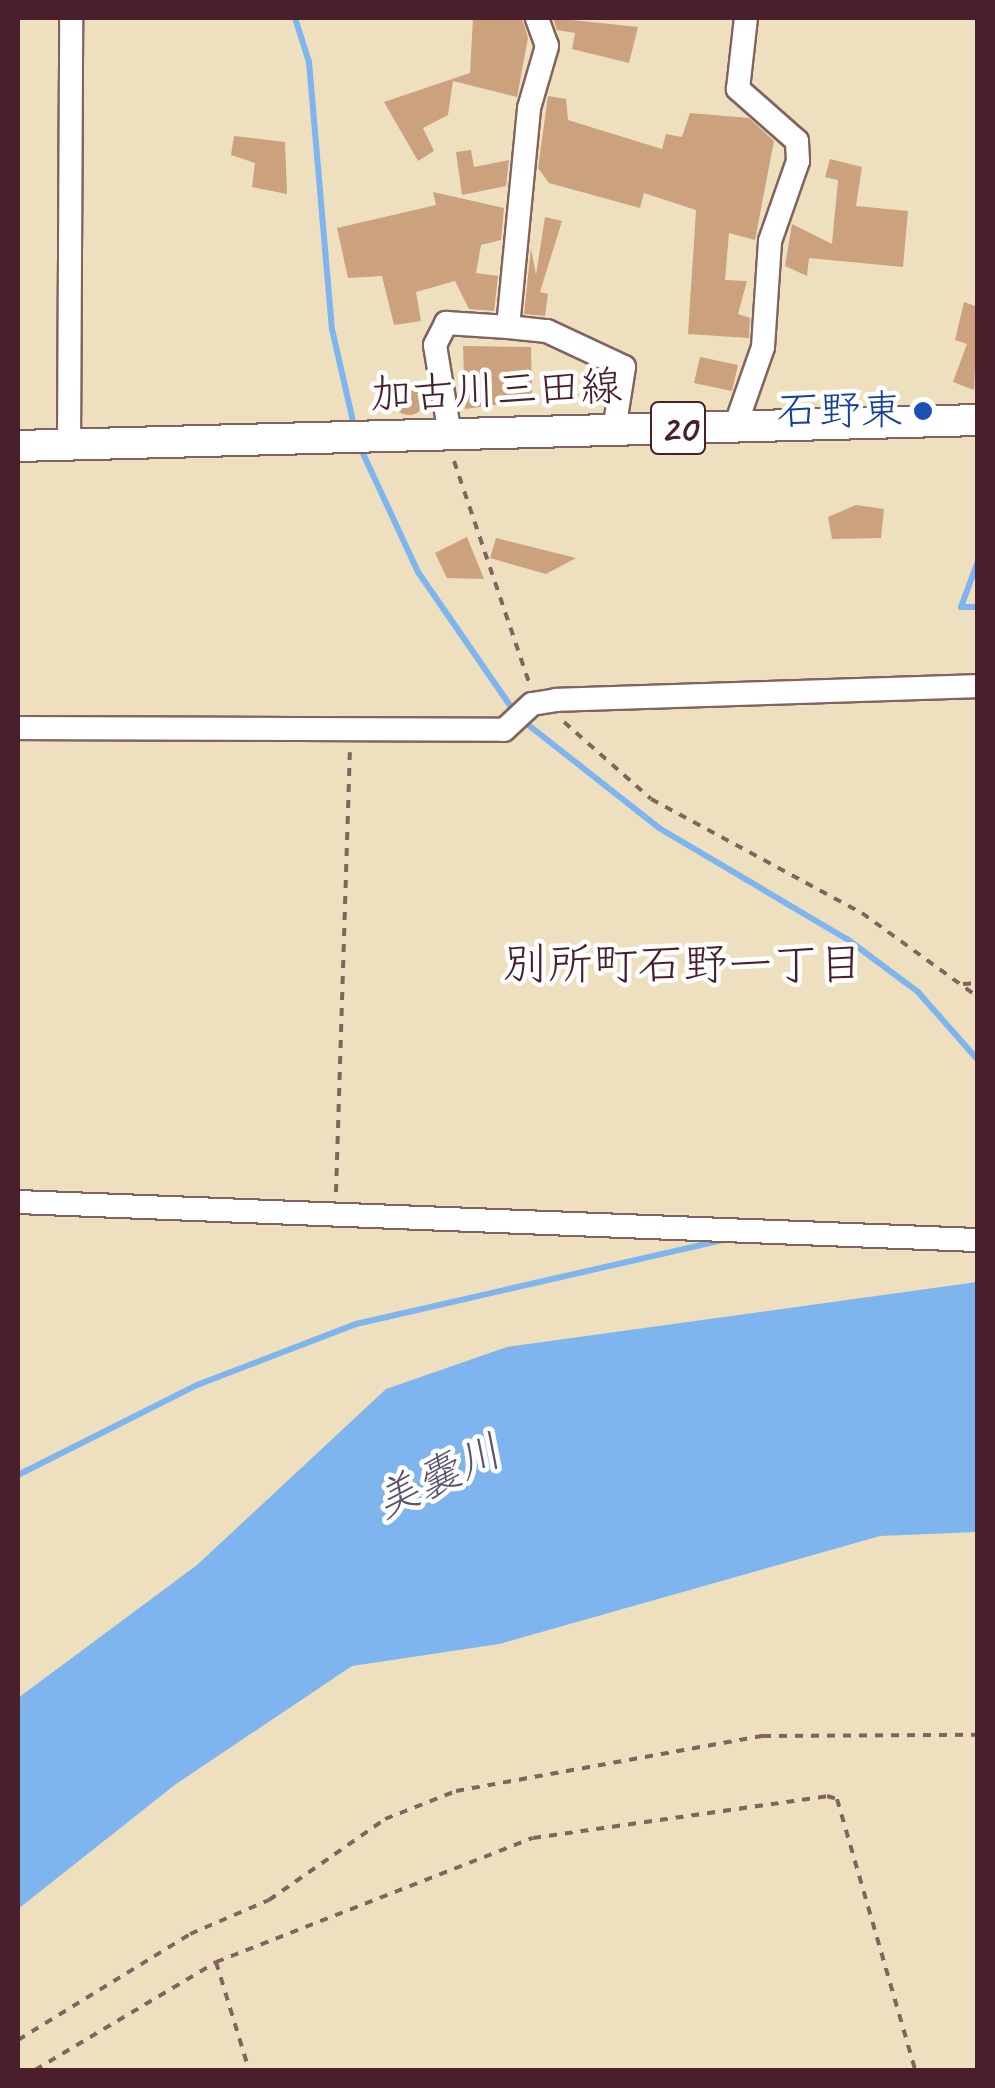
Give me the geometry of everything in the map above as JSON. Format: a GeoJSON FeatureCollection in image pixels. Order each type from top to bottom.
{"type":"FeatureCollection","features":[{"type":"Feature","properties":{"kind":"main road","name":"加古川三田線"},"geometry":{"type":"LineString","coordinates":[[18,446],[978,420]]}},
{"type":"Feature","properties":{"kind":"street"},"geometry":{"type":"LineString","coordinates":[[69,446],[71,18]]}},
{"type":"Feature","properties":{"kind":"street"},"geometry":{"type":"LineString","coordinates":[[508,327],[529,108],[547,46],[537,18]]}},
{"type":"Feature","properties":{"kind":"street"},"geometry":{"type":"LineString","coordinates":[[734,427],[763,347],[770,241],[798,161],[797,141],[738,90],[746,18]]}},
{"type":"Feature","properties":{"kind":"street"},"geometry":{"type":"LineString","coordinates":[[450,434],[435,344],[446,323],[546,331],[624,367],[614,430]]}},
{"type":"Feature","properties":{"kind":"street"},"geometry":{"type":"LineString","coordinates":[[18,728],[351,733],[504,730],[543,702],[978,686]]}},
{"type":"Feature","properties":{"kind":"street"},"geometry":{"type":"LineString","coordinates":[[18,1202],[978,1240]]}},
{"type":"Feature","properties":{"kind":"path"},"geometry":{"type":"LineString","coordinates":[[450,434],[468,521],[496,581],[513,654],[543,702],[651,798],[862,913],[978,997]]}},
{"type":"Feature","properties":{"kind":"path"},"geometry":{"type":"LineString","coordinates":[[335,1212],[351,733]]}},
{"type":"Feature","properties":{"kind":"path"},"geometry":{"type":"LineString","coordinates":[[963,984],[978,983]]}},
{"type":"Feature","properties":{"kind":"path"},"geometry":{"type":"LineString","coordinates":[[18,2040],[190,1934],[270,1900],[385,1819],[456,1791],[763,1736],[978,1735]]}},
{"type":"Feature","properties":{"kind":"path"},"geometry":{"type":"LineString","coordinates":[[35,2070],[216,1962],[362,1898],[550,1834],[827,1796],[837,1800],[915,2070]]}},
{"type":"Feature","properties":{"kind":"path"},"geometry":{"type":"LineString","coordinates":[[216,1962],[250,2070]]}},
{"type":"Feature","properties":{"kind":"water","name":"美嚢川"},"geometry":{"type":"Polygon","coordinates":[[[977,1282],[977,1532],[880,1536],[499,1644],[352,1666],[176,1784],[18,1909],[18,1698],[197,1565],[386,1389],[507,1347],[977,1282]]]}},
{"type":"Feature","properties":{"kind":"building"},"geometry":{"type":"Polygon","coordinates":[[[473,18],[522,18],[528,38],[517,97],[453,81],[448,115],[423,128],[434,151],[418,161],[384,102],[470,73],[473,18]]]}},
{"type":"Feature","properties":{"kind":"building"},"geometry":{"type":"Polygon","coordinates":[[[553,18],[638,27],[629,63],[572,49],[575,33],[557,30],[553,18]]]}},
{"type":"Feature","properties":{"kind":"building"},"geometry":{"type":"Polygon","coordinates":[[[548,96],[566,99],[568,120],[662,149],[666,134],[682,137],[690,113],[749,118],[774,141],[755,240],[729,233],[725,280],[747,281],[738,314],[750,318],[749,338],[688,334],[696,210],[644,193],[640,208],[549,183],[538,168],[548,96]]]}},
{"type":"Feature","properties":{"kind":"building"},"geometry":{"type":"Polygon","coordinates":[[[234,136],[285,142],[287,194],[252,187],[255,163],[231,155],[234,136]]]}},
{"type":"Feature","properties":{"kind":"building"},"geometry":{"type":"Polygon","coordinates":[[[471,150],[474,167],[509,160],[506,186],[462,195],[456,152],[471,150]]]}},
{"type":"Feature","properties":{"kind":"building"},"geometry":{"type":"Polygon","coordinates":[[[830,159],[862,167],[856,206],[908,211],[903,267],[809,258],[807,276],[785,266],[792,224],[832,244],[838,180],[825,177],[830,159]]]}},
{"type":"Feature","properties":{"kind":"building"},"geometry":{"type":"Polygon","coordinates":[[[433,192],[504,208],[501,240],[481,245],[476,273],[498,276],[494,311],[469,309],[455,281],[416,292],[421,321],[394,325],[382,276],[348,278],[337,228],[436,205],[433,192]]]}},
{"type":"Feature","properties":{"kind":"building"},"geometry":{"type":"Polygon","coordinates":[[[545,217],[562,221],[540,292],[548,294],[545,316],[524,314],[531,248],[536,275],[545,217]]]}},
{"type":"Feature","properties":{"kind":"building"},"geometry":{"type":"Polygon","coordinates":[[[964,302],[978,307],[974,390],[953,382],[967,344],[955,340],[964,302]]]}},
{"type":"Feature","properties":{"kind":"building"},"geometry":{"type":"Polygon","coordinates":[[[463,346],[531,347],[532,400],[465,409],[463,346]]]}},
{"type":"Feature","properties":{"kind":"building"},"geometry":{"type":"Polygon","coordinates":[[[700,357],[738,365],[732,391],[694,383],[700,357]]]}},
{"type":"Feature","properties":{"kind":"building"},"geometry":{"type":"Polygon","coordinates":[[[409,381],[421,386],[426,398],[421,410],[409,415],[397,410],[392,398],[397,386],[409,381]]]}},
{"type":"Feature","properties":{"kind":"building"},"geometry":{"type":"Polygon","coordinates":[[[856,505],[884,509],[881,538],[832,539],[828,517],[856,505]]]}},
{"type":"Feature","properties":{"kind":"building"},"geometry":{"type":"Polygon","coordinates":[[[467,537],[484,579],[447,578],[435,553],[467,537]]]}},
{"type":"Feature","properties":{"kind":"building"},"geometry":{"type":"Polygon","coordinates":[[[496,538],[576,558],[546,574],[490,558],[496,538]]]}},
{"type":"Feature","properties":{"kind":"waterway"},"geometry":{"type":"LineString","coordinates":[[295,18],[309,62],[332,329],[355,430]]}},
{"type":"Feature","properties":{"kind":"waterway"},"geometry":{"type":"LineString","coordinates":[[360,447],[418,572],[514,711]]}},
{"type":"Feature","properties":{"kind":"waterway"},"geometry":{"type":"LineString","coordinates":[[978,561],[961,607],[978,607]]}},
{"type":"Feature","properties":{"kind":"waterway"},"geometry":{"type":"LineString","coordinates":[[522,720],[659,828],[847,939],[918,992],[978,1060]]}},
{"type":"Feature","properties":{"kind":"waterway"},"geometry":{"type":"LineString","coordinates":[[18,1475],[197,1385],[356,1324],[723,1240]]}},
{"type":"Feature","properties":{"kind":"place","name":"石野東"},"geometry":{"type":"Point","coordinates":[923,411]}},
{"type":"Feature","properties":{"kind":"district","name":"別所町石野一丁目"},"geometry":{"type":"Point","coordinates":[683,965]}}]}
